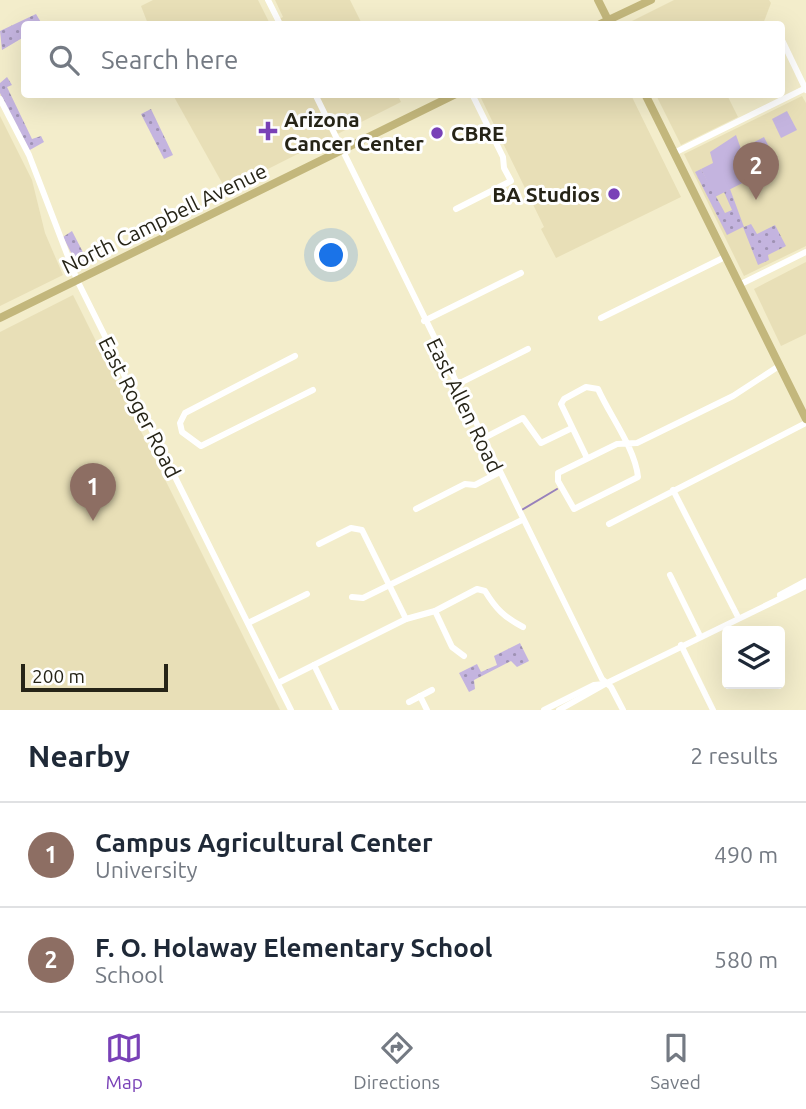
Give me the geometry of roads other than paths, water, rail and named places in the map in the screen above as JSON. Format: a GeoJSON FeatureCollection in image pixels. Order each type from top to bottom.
{"type":"FeatureCollection","features":[{"type":"Feature","properties":{"kind":"main road"},"geometry":{"type":"LineString","coordinates":[[598,0],[605,21]]}},
{"type":"Feature","properties":{"kind":"main road"},"geometry":{"type":"LineString","coordinates":[[610,21],[650,0]]}},
{"type":"Feature","properties":{"kind":"main road","name":"North Campbell Avenue"},"geometry":{"type":"LineString","coordinates":[[0,318],[448,98]]}},
{"type":"Feature","properties":{"kind":"main road"},"geometry":{"type":"LineString","coordinates":[[647,98],[806,419]]}},
{"type":"Feature","properties":{"kind":"street"},"geometry":{"type":"LineString","coordinates":[[268,0],[278,21]]}},
{"type":"Feature","properties":{"kind":"street"},"geometry":{"type":"LineString","coordinates":[[674,153],[806,89],[785,46]]}},
{"type":"Feature","properties":{"kind":"street","name":"East Allen Road"},"geometry":{"type":"LineString","coordinates":[[317,98],[522,520],[606,683],[623,710]]}},
{"type":"Feature","properties":{"kind":"street"},"geometry":{"type":"LineString","coordinates":[[456,209],[511,181],[503,157],[474,98]]}},
{"type":"Feature","properties":{"kind":"street","name":"East Roger Road"},"geometry":{"type":"LineString","coordinates":[[0,99],[29,155],[77,280],[291,710]]}},
{"type":"Feature","properties":{"kind":"street"},"geometry":{"type":"LineString","coordinates":[[325,118],[325,126],[334,147],[327,157]]}},
{"type":"Feature","properties":{"kind":"street"},"geometry":{"type":"LineString","coordinates":[[739,285],[806,252]]}},
{"type":"Feature","properties":{"kind":"street"},"geometry":{"type":"LineString","coordinates":[[601,318],[725,257]]}},
{"type":"Feature","properties":{"kind":"street"},"geometry":{"type":"LineString","coordinates":[[424,321],[521,273]]}},
{"type":"Feature","properties":{"kind":"street"},"geometry":{"type":"LineString","coordinates":[[456,385],[528,349]]}},
{"type":"Feature","properties":{"kind":"street"},"geometry":{"type":"LineString","coordinates":[[295,356],[185,413],[180,422],[182,432],[201,446],[313,390]]}},
{"type":"Feature","properties":{"kind":"street"},"geometry":{"type":"LineString","coordinates":[[587,458],[562,401],[586,387],[594,386],[625,444],[637,470],[637,479],[573,509],[557,476],[617,444],[625,444],[638,443],[733,396],[779,366]]}},
{"type":"Feature","properties":{"kind":"street"},"geometry":{"type":"LineString","coordinates":[[482,439],[523,418],[541,443],[572,428]]}},
{"type":"Feature","properties":{"kind":"street"},"geometry":{"type":"LineString","coordinates":[[609,524],[806,419]]}},
{"type":"Feature","properties":{"kind":"street"},"geometry":{"type":"LineString","coordinates":[[416,509],[465,484],[475,485],[498,472]]}},
{"type":"Feature","properties":{"kind":"street"},"geometry":{"type":"LineString","coordinates":[[673,490],[738,617]]}},
{"type":"Feature","properties":{"kind":"street"},"geometry":{"type":"LineString","coordinates":[[352,597],[363,598],[522,520]]}},
{"type":"Feature","properties":{"kind":"street"},"geometry":{"type":"LineString","coordinates":[[319,544],[351,528],[362,530],[406,619]]}},
{"type":"Feature","properties":{"kind":"street"},"geometry":{"type":"LineString","coordinates":[[670,575],[700,636]]}},
{"type":"Feature","properties":{"kind":"street"},"geometry":{"type":"LineString","coordinates":[[544,710],[561,707],[594,685],[606,683],[806,583]]}},
{"type":"Feature","properties":{"kind":"street"},"geometry":{"type":"LineString","coordinates":[[278,683],[406,619],[435,611],[481,588],[498,611],[523,627]]}},
{"type":"Feature","properties":{"kind":"street"},"geometry":{"type":"LineString","coordinates":[[248,623],[307,594]]}},
{"type":"Feature","properties":{"kind":"street"},"geometry":{"type":"LineString","coordinates":[[435,611],[452,647],[464,656]]}},
{"type":"Feature","properties":{"kind":"street"},"geometry":{"type":"LineString","coordinates":[[681,645],[713,710]]}},
{"type":"Feature","properties":{"kind":"street"},"geometry":{"type":"LineString","coordinates":[[314,665],[336,710]]}},
{"type":"Feature","properties":{"kind":"street"},"geometry":{"type":"LineString","coordinates":[[410,702],[432,690]]}},
{"type":"Feature","properties":{"kind":"street"},"geometry":{"type":"LineString","coordinates":[[420,696],[427,710]]}},
{"type":"Feature","properties":{"kind":"waterway"},"geometry":{"type":"LineString","coordinates":[[520,511],[557,489]]}},
{"type":"Feature","properties":{"kind":"place","name":"Arizona Cancer Center"},"geometry":{"type":"Point","coordinates":[268,131]}},
{"type":"Feature","properties":{"kind":"place","name":"CBRE"},"geometry":{"type":"Point","coordinates":[437,133]}},
{"type":"Feature","properties":{"kind":"place","name":"BA Studios"},"geometry":{"type":"Point","coordinates":[614,194]}},
{"type":"Feature","properties":{"kind":"place","name":"F. O. Holaway Elementary School"},"geometry":{"type":"Point","coordinates":[756,200]}},
{"type":"Feature","properties":{"kind":"place","name":"Campus Agricultural Center"},"geometry":{"type":"Point","coordinates":[93,521]}}]}
